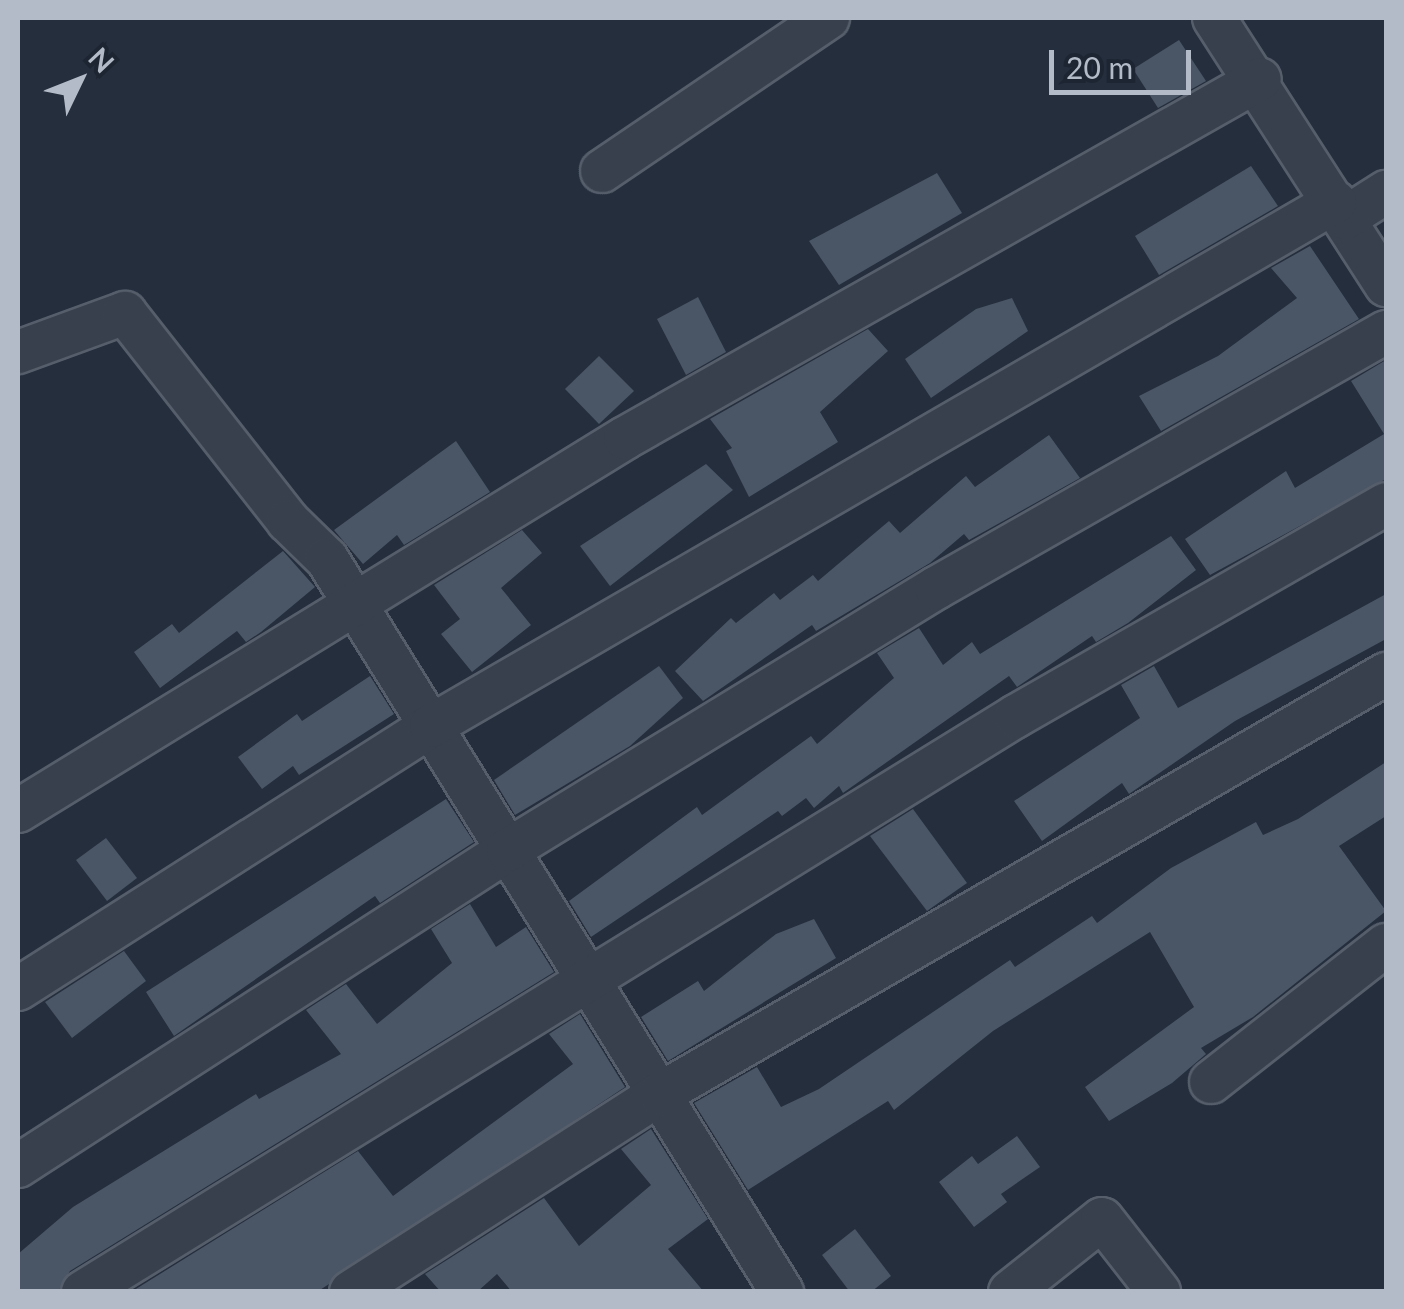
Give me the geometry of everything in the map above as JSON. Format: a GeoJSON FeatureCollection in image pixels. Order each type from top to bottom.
{"type":"FeatureCollection","features":[{"type":"Feature","properties":{"kind":"street"},"geometry":{"type":"LineString","coordinates":[[602,171],[828,18]]}},
{"type":"Feature","properties":{"kind":"street"},"geometry":{"type":"LineString","coordinates":[[1214,18],[1260,79],[1386,285]]}},
{"type":"Feature","properties":{"kind":"street"},"geometry":{"type":"LineString","coordinates":[[18,811],[354,601],[625,438],[1260,79]]}},
{"type":"Feature","properties":{"kind":"street"},"geometry":{"type":"LineString","coordinates":[[18,989],[431,726],[1340,210],[1386,192]]}},
{"type":"Feature","properties":{"kind":"street"},"geometry":{"type":"LineString","coordinates":[[18,352],[126,313],[354,601],[782,1292]]}},
{"type":"Feature","properties":{"kind":"street"},"geometry":{"type":"LineString","coordinates":[[18,1166],[508,850],[936,588],[1386,332]]}},
{"type":"Feature","properties":{"kind":"street"},"geometry":{"type":"LineString","coordinates":[[82,1292],[1016,716],[1386,504]]}},
{"type":"Feature","properties":{"kind":"street"},"geometry":{"type":"LineString","coordinates":[[351,1292],[660,1094],[1386,674]]}},
{"type":"Feature","properties":{"kind":"street"},"geometry":{"type":"LineString","coordinates":[[1211,1082],[1386,945]]}},
{"type":"Feature","properties":{"kind":"street"},"geometry":{"type":"LineString","coordinates":[[1010,1292],[1102,1218],[1159,1292]]}},
{"type":"Feature","properties":{"kind":"building"},"geometry":{"type":"Polygon","coordinates":[[[1179,40],[1206,81],[1158,108],[1133,69],[1179,40]]]}},
{"type":"Feature","properties":{"kind":"building"},"geometry":{"type":"Polygon","coordinates":[[[1251,166],[1278,206],[1159,275],[1135,236],[1251,166]]]}},
{"type":"Feature","properties":{"kind":"building"},"geometry":{"type":"Polygon","coordinates":[[[937,173],[962,213],[839,285],[809,241],[937,173]]]}},
{"type":"Feature","properties":{"kind":"building"},"geometry":{"type":"Polygon","coordinates":[[[1310,246],[1359,319],[1161,431],[1139,396],[1218,356],[1297,298],[1271,268],[1310,246]]]}},
{"type":"Feature","properties":{"kind":"building"},"geometry":{"type":"Polygon","coordinates":[[[698,297],[726,352],[686,375],[657,319],[698,297]]]}},
{"type":"Feature","properties":{"kind":"building"},"geometry":{"type":"Polygon","coordinates":[[[1012,298],[1028,331],[931,398],[905,359],[976,309],[1012,298]]]}},
{"type":"Feature","properties":{"kind":"building"},"geometry":{"type":"Polygon","coordinates":[[[868,329],[888,351],[820,412],[838,442],[749,497],[726,451],[732,448],[710,419],[868,329]]]}},
{"type":"Feature","properties":{"kind":"building"},"geometry":{"type":"Polygon","coordinates":[[[599,356],[634,391],[599,424],[565,389],[599,356]]]}},
{"type":"Feature","properties":{"kind":"building"},"geometry":{"type":"Polygon","coordinates":[[[1386,360],[1386,479],[1210,575],[1185,539],[1286,471],[1295,488],[1384,434],[1351,381],[1386,360]]]}},
{"type":"Feature","properties":{"kind":"building"},"geometry":{"type":"Polygon","coordinates":[[[1049,435],[1080,478],[969,540],[964,534],[930,563],[816,631],[812,625],[703,701],[675,671],[731,618],[736,623],[774,593],[780,600],[813,575],[818,581],[889,521],[900,533],[966,476],[975,487],[1049,435]]]}},
{"type":"Feature","properties":{"kind":"building"},"geometry":{"type":"Polygon","coordinates":[[[456,441],[490,492],[404,545],[397,535],[363,564],[334,530],[456,441]]]}},
{"type":"Feature","properties":{"kind":"building"},"geometry":{"type":"Polygon","coordinates":[[[706,464],[733,490],[610,586],[580,546],[706,464]]]}},
{"type":"Feature","properties":{"kind":"building"},"geometry":{"type":"Polygon","coordinates":[[[522,530],[542,553],[501,588],[531,625],[472,672],[441,634],[460,619],[434,585],[522,530]]]}},
{"type":"Feature","properties":{"kind":"building"},"geometry":{"type":"Polygon","coordinates":[[[1171,536],[1196,570],[1128,623],[1096,642],[1092,636],[1017,687],[1009,676],[843,793],[839,786],[814,808],[806,798],[782,816],[778,811],[591,937],[569,901],[697,807],[702,815],[811,736],[817,744],[894,678],[877,653],[919,628],[943,665],[972,642],[980,654],[1171,536]]]}},
{"type":"Feature","properties":{"kind":"building"},"geometry":{"type":"Polygon","coordinates":[[[283,551],[315,587],[246,642],[237,631],[160,688],[134,652],[172,624],[179,633],[283,551]]]}},
{"type":"Feature","properties":{"kind":"building"},"geometry":{"type":"Polygon","coordinates":[[[1386,594],[1386,639],[1235,721],[1129,794],[1122,783],[1042,841],[1014,801],[1140,718],[1121,685],[1154,666],[1178,708],[1386,594]]]}},
{"type":"Feature","properties":{"kind":"building"},"geometry":{"type":"Polygon","coordinates":[[[659,666],[683,698],[630,746],[515,815],[494,780],[659,666]]]}},
{"type":"Feature","properties":{"kind":"building"},"geometry":{"type":"Polygon","coordinates":[[[370,676],[394,714],[299,775],[293,766],[262,789],[238,757],[297,714],[302,721],[370,676]]]}},
{"type":"Feature","properties":{"kind":"building"},"geometry":{"type":"Polygon","coordinates":[[[1386,762],[1386,816],[1339,846],[1386,911],[1253,1017],[1201,1048],[1206,1054],[1172,1083],[1109,1121],[1085,1087],[1194,1007],[1150,932],[993,1031],[894,1110],[888,1101],[748,1190],[694,1103],[757,1067],[781,1107],[819,1089],[1010,960],[1015,967],[1092,916],[1097,923],[1171,868],[1256,822],[1263,835],[1298,819],[1386,762]]]}},
{"type":"Feature","properties":{"kind":"building"},"geometry":{"type":"Polygon","coordinates":[[[446,799],[474,842],[380,903],[375,896],[174,1036],[146,992],[446,799]]]}},
{"type":"Feature","properties":{"kind":"building"},"geometry":{"type":"Polygon","coordinates":[[[913,809],[967,883],[927,911],[870,836],[913,809]]]}},
{"type":"Feature","properties":{"kind":"building"},"geometry":{"type":"Polygon","coordinates":[[[106,838],[137,878],[107,901],[76,860],[106,838]]]}},
{"type":"Feature","properties":{"kind":"building"},"geometry":{"type":"Polygon","coordinates":[[[470,904],[496,947],[526,927],[554,972],[70,1271],[58,1292],[18,1292],[18,1254],[73,1207],[256,1094],[259,1099],[341,1054],[306,1010],[346,984],[377,1024],[452,963],[431,929],[470,904]]]}},
{"type":"Feature","properties":{"kind":"building"},"geometry":{"type":"Polygon","coordinates":[[[814,919],[836,958],[668,1061],[641,1017],[698,981],[704,991],[776,934],[814,919]]]}},
{"type":"Feature","properties":{"kind":"building"},"geometry":{"type":"Polygon","coordinates":[[[124,951],[146,981],[72,1038],[45,1002],[124,951]]]}},
{"type":"Feature","properties":{"kind":"building"},"geometry":{"type":"Polygon","coordinates":[[[580,1014],[625,1087],[317,1292],[131,1292],[358,1151],[393,1196],[573,1064],[549,1034],[580,1014]]]}},
{"type":"Feature","properties":{"kind":"building"},"geometry":{"type":"Polygon","coordinates":[[[651,1129],[708,1219],[668,1249],[704,1292],[512,1292],[497,1274],[477,1292],[441,1292],[425,1274],[544,1198],[579,1246],[651,1185],[621,1149],[651,1129]]]}},
{"type":"Feature","properties":{"kind":"building"},"geometry":{"type":"Polygon","coordinates":[[[1017,1136],[1040,1167],[1001,1194],[1007,1202],[974,1227],[939,1182],[972,1156],[978,1164],[1017,1136]]]}},
{"type":"Feature","properties":{"kind":"building"},"geometry":{"type":"Polygon","coordinates":[[[855,1229],[891,1276],[871,1292],[850,1292],[822,1255],[855,1229]]]}}]}
